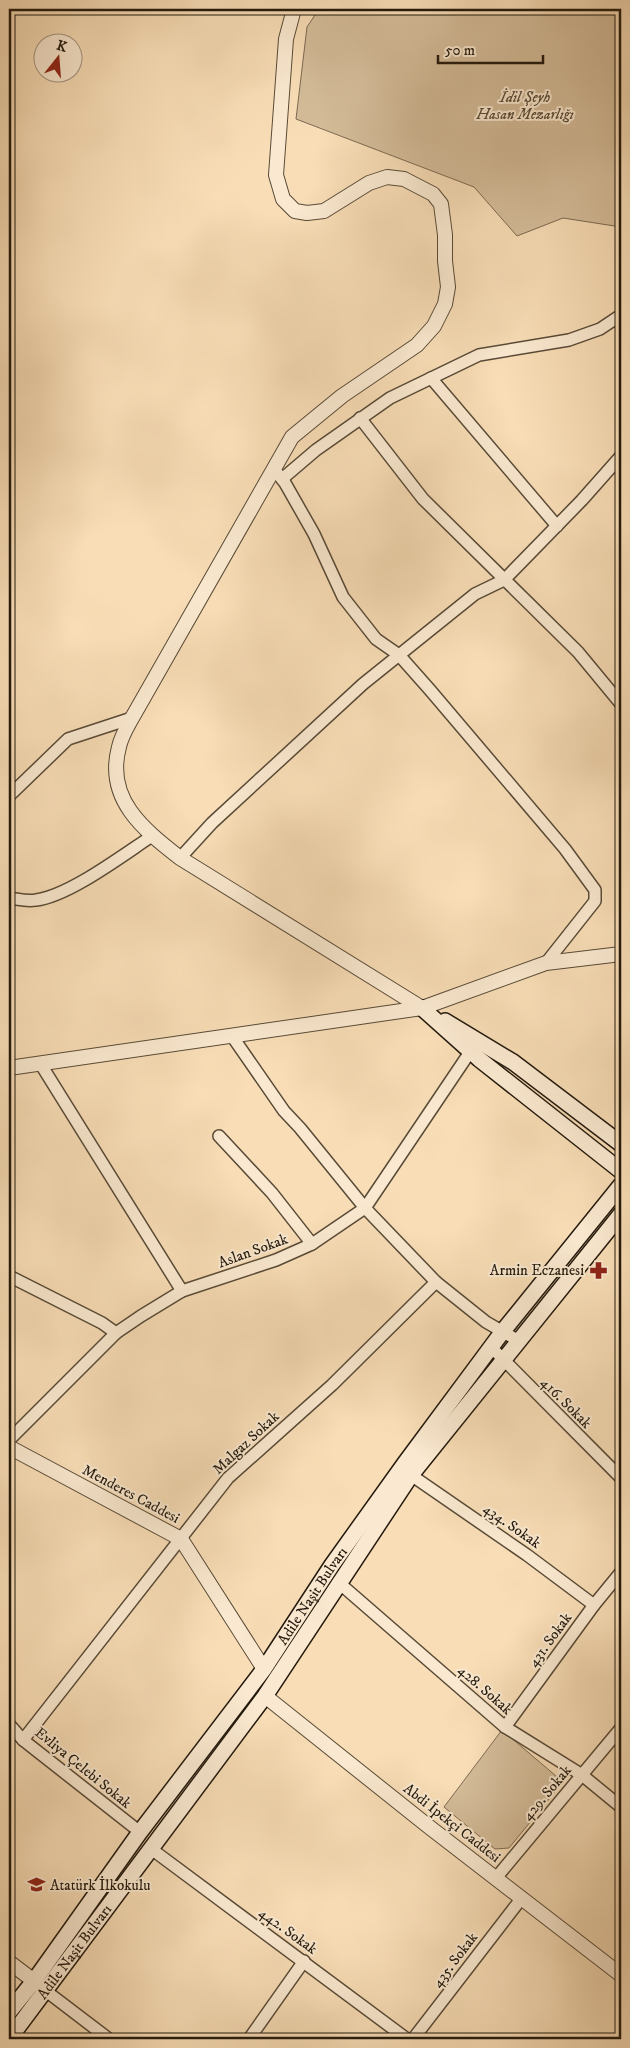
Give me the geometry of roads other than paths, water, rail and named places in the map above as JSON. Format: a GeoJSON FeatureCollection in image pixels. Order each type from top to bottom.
{"type":"FeatureCollection","features":[{"type":"Feature","properties":{"kind":"main road"},"geometry":{"type":"LineString","coordinates":[[422,1008],[470,1052],[621,1171]]}},
{"type":"Feature","properties":{"kind":"main road"},"geometry":{"type":"LineString","coordinates":[[422,1008],[513,1062],[621,1144]]}},
{"type":"Feature","properties":{"kind":"main road","name":"Adile Naşit Bulvarı"},"geometry":{"type":"LineString","coordinates":[[9,2039],[40,1986],[140,1832],[264,1669],[332,1565],[491,1347],[621,1185]]}},
{"type":"Feature","properties":{"kind":"main road","name":"Adile Naşit Bulvarı"},"geometry":{"type":"LineString","coordinates":[[9,2012],[40,1986],[150,1848],[265,1696],[338,1582],[411,1475],[621,1214]]}},
{"type":"Feature","properties":{"kind":"street"},"geometry":{"type":"LineString","coordinates":[[294,9],[286,40],[276,175],[283,199],[295,210],[307,212],[324,211],[369,183],[387,177],[404,179],[433,194],[441,204],[448,287],[445,304],[434,326],[417,345],[342,396],[292,437],[278,474],[132,718],[119,745],[116,765],[118,785],[126,806],[152,836],[180,858],[422,1008]]}},
{"type":"Feature","properties":{"kind":"street"},"geometry":{"type":"LineString","coordinates":[[278,474],[390,398],[479,355],[569,340],[600,328],[621,315]]}},
{"type":"Feature","properties":{"kind":"street"},"geometry":{"type":"LineString","coordinates":[[431,378],[557,526]]}},
{"type":"Feature","properties":{"kind":"street"},"geometry":{"type":"LineString","coordinates":[[360,418],[422,499],[578,652],[621,704]]}},
{"type":"Feature","properties":{"kind":"street"},"geometry":{"type":"LineString","coordinates":[[180,858],[212,823],[363,684],[475,594],[504,580],[621,456]]}},
{"type":"Feature","properties":{"kind":"street"},"geometry":{"type":"LineString","coordinates":[[278,474],[314,534],[344,597],[376,639],[398,655],[565,849],[595,890],[595,901],[546,963]]}},
{"type":"Feature","properties":{"kind":"street"},"geometry":{"type":"LineString","coordinates":[[9,796],[68,739],[132,718]]}},
{"type":"Feature","properties":{"kind":"street"},"geometry":{"type":"LineString","coordinates":[[9,898],[36,900],[52,896],[84,880],[152,836]]}},
{"type":"Feature","properties":{"kind":"street"},"geometry":{"type":"LineString","coordinates":[[9,1068],[422,1008],[546,963],[621,954]]}},
{"type":"Feature","properties":{"kind":"street"},"geometry":{"type":"LineString","coordinates":[[232,1036],[284,1112],[300,1128],[365,1208],[436,1282],[486,1322],[519,1342]]}},
{"type":"Feature","properties":{"kind":"street","name":"Aslan Sokak"},"geometry":{"type":"LineString","coordinates":[[9,1440],[116,1333],[182,1291],[276,1260],[312,1244],[365,1208],[470,1052]]}},
{"type":"Feature","properties":{"kind":"street"},"geometry":{"type":"LineString","coordinates":[[40,1063],[182,1291]]}},
{"type":"Feature","properties":{"kind":"street"},"geometry":{"type":"LineString","coordinates":[[219,1136],[272,1193],[312,1244]]}},
{"type":"Feature","properties":{"kind":"street"},"geometry":{"type":"LineString","coordinates":[[9,1276],[102,1323],[116,1333]]}},
{"type":"Feature","properties":{"kind":"street","name":"Malgaz Sokak"},"geometry":{"type":"LineString","coordinates":[[24,1740],[228,1478],[332,1385],[436,1282]]}},
{"type":"Feature","properties":{"kind":"street","name":"416. Sokak"},"geometry":{"type":"LineString","coordinates":[[491,1347],[621,1478]]}},
{"type":"Feature","properties":{"kind":"street","name":"Menderes Caddesi"},"geometry":{"type":"LineString","coordinates":[[9,1447],[181,1539],[264,1669]]}},
{"type":"Feature","properties":{"kind":"street","name":"434. Sokak"},"geometry":{"type":"LineString","coordinates":[[411,1475],[527,1555],[594,1605]]}},
{"type":"Feature","properties":{"kind":"street","name":"431. Sokak"},"geometry":{"type":"LineString","coordinates":[[505,1727],[594,1605],[621,1572]]}},
{"type":"Feature","properties":{"kind":"street","name":"428. Sokak"},"geometry":{"type":"LineString","coordinates":[[338,1582],[505,1727],[582,1775],[621,1807]]}},
{"type":"Feature","properties":{"kind":"street","name":"Abdi İpekçi Caddesi"},"geometry":{"type":"LineString","coordinates":[[265,1696],[428,1826],[621,1975]]}},
{"type":"Feature","properties":{"kind":"street","name":"Evliya Çelebi Sokak"},"geometry":{"type":"LineString","coordinates":[[9,1724],[24,1740],[140,1832]]}},
{"type":"Feature","properties":{"kind":"street","name":"429. Sokak"},"geometry":{"type":"LineString","coordinates":[[496,1878],[621,1728]]}},
{"type":"Feature","properties":{"kind":"street","name":"442. Sokak"},"geometry":{"type":"LineString","coordinates":[[150,1848],[407,2039]]}},
{"type":"Feature","properties":{"kind":"street","name":"435. Sokak"},"geometry":{"type":"LineString","coordinates":[[413,2039],[521,1898]]}},
{"type":"Feature","properties":{"kind":"street"},"geometry":{"type":"LineString","coordinates":[[249,2039],[304,1961]]}},
{"type":"Feature","properties":{"kind":"street"},"geometry":{"type":"LineString","coordinates":[[9,1962],[109,2039]]}},
{"type":"Feature","properties":{"kind":"place","name":"Armin Eczanesi"},"geometry":{"type":"Point","coordinates":[598,1270]}},
{"type":"Feature","properties":{"kind":"place","name":"Atatürk İlkokulu"},"geometry":{"type":"Point","coordinates":[36,1885]}},
{"type":"Feature","properties":{"kind":"park label","name":"İdil Şeyh Hasan Mezarlığı"},"geometry":{"type":"Point","coordinates":[525,106]}}]}
